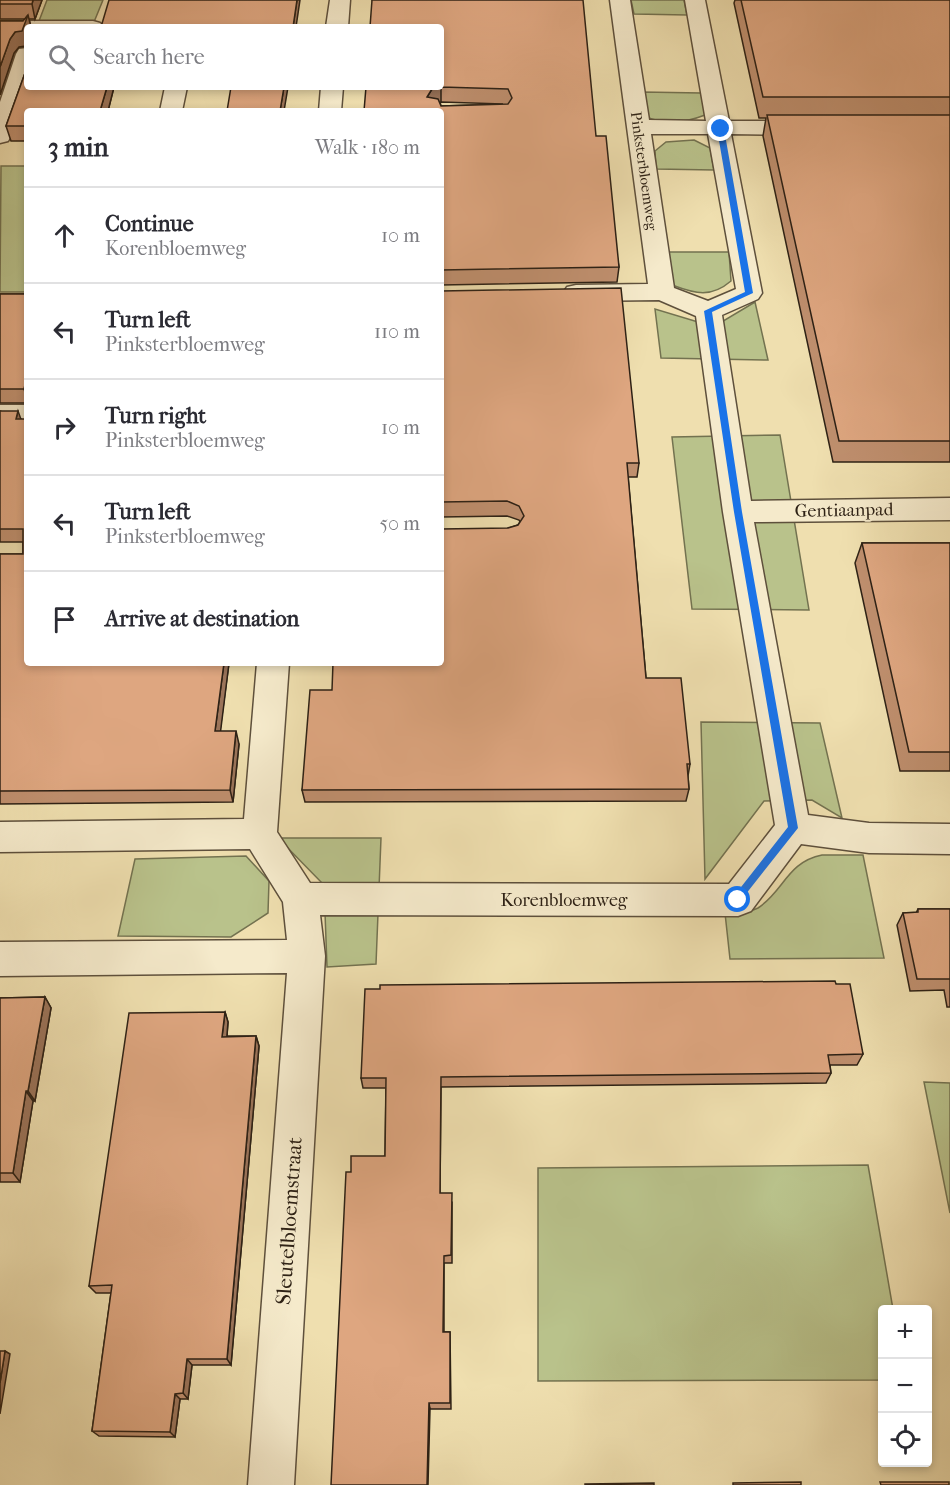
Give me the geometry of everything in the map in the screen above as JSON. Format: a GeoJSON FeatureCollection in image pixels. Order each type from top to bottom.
{"type":"FeatureCollection","features":[{"type":"Feature","properties":{"kind":"street"},"geometry":{"type":"LineString","coordinates":[[337,24],[340,0]]}},
{"type":"Feature","properties":{"kind":"street","name":"Pinksterbloemweg"},"geometry":{"type":"LineString","coordinates":[[621,0],[637,128],[662,292]]}},
{"type":"Feature","properties":{"kind":"street"},"geometry":{"type":"LineString","coordinates":[[550,293],[662,292],[708,311],[749,293],[721,129],[695,0]]}},
{"type":"Feature","properties":{"kind":"street"},"geometry":{"type":"LineString","coordinates":[[0,27],[24,27]]}},
{"type":"Feature","properties":{"kind":"street"},"geometry":{"type":"LineString","coordinates":[[0,136],[24,63]]}},
{"type":"Feature","properties":{"kind":"street"},"geometry":{"type":"LineString","coordinates":[[172,108],[176,90]]}},
{"type":"Feature","properties":{"kind":"street"},"geometry":{"type":"LineString","coordinates":[[330,108],[333,90]]}},
{"type":"Feature","properties":{"kind":"street"},"geometry":{"type":"LineString","coordinates":[[637,128],[831,128]]}},
{"type":"Feature","properties":{"kind":"street"},"geometry":{"type":"LineString","coordinates":[[708,311],[738,512],[793,828],[868,838],[950,838]]}},
{"type":"Feature","properties":{"kind":"street"},"geometry":{"type":"LineString","coordinates":[[0,414],[24,414]]}},
{"type":"Feature","properties":{"kind":"street","name":"Gentiaanpad"},"geometry":{"type":"LineString","coordinates":[[738,512],[950,509]]}},
{"type":"Feature","properties":{"kind":"street"},"geometry":{"type":"LineString","coordinates":[[0,960],[307,957],[300,899],[260,834],[273,666]]}},
{"type":"Feature","properties":{"kind":"street","name":"Korenbloemweg"},"geometry":{"type":"LineString","coordinates":[[300,899],[738,900],[793,828]]}},
{"type":"Feature","properties":{"kind":"street"},"geometry":{"type":"LineString","coordinates":[[0,837],[260,834]]}},
{"type":"Feature","properties":{"kind":"street","name":"Sleutelbloemstraat"},"geometry":{"type":"LineString","coordinates":[[270,1485],[307,957]]}},
{"type":"Feature","properties":{"kind":"green space"},"geometry":{"type":"Polygon","coordinates":[[[47,0],[103,0],[94,22],[39,21],[47,0]]]}},
{"type":"Feature","properties":{"kind":"green space"},"geometry":{"type":"Polygon","coordinates":[[[631,0],[684,0],[687,15],[634,14],[631,0]]]}},
{"type":"Feature","properties":{"kind":"green space"},"geometry":{"type":"Polygon","coordinates":[[[642,92],[701,93],[705,115],[676,122],[646,117],[642,92]]]}},
{"type":"Feature","properties":{"kind":"green space"},"geometry":{"type":"Polygon","coordinates":[[[694,140],[710,148],[714,170],[656,169],[655,151],[666,142],[694,140]]]}},
{"type":"Feature","properties":{"kind":"green space"},"geometry":{"type":"Polygon","coordinates":[[[1,166],[24,166],[24,292],[0,292],[1,166]]]}},
{"type":"Feature","properties":{"kind":"green space"},"geometry":{"type":"Polygon","coordinates":[[[666,252],[729,252],[731,281],[717,290],[703,293],[672,285],[666,252]]]}},
{"type":"Feature","properties":{"kind":"green space"},"geometry":{"type":"Polygon","coordinates":[[[755,302],[768,360],[661,358],[655,309],[698,322],[720,323],[755,302]]]}},
{"type":"Feature","properties":{"kind":"green space"},"geometry":{"type":"Polygon","coordinates":[[[780,435],[809,610],[692,609],[672,437],[780,435]]]}},
{"type":"Feature","properties":{"kind":"green space"},"geometry":{"type":"Polygon","coordinates":[[[701,722],[820,723],[842,818],[812,800],[764,801],[705,879],[701,722]]]}},
{"type":"Feature","properties":{"kind":"green space"},"geometry":{"type":"Polygon","coordinates":[[[278,838],[381,838],[376,964],[327,967],[324,885],[278,838]]]}},
{"type":"Feature","properties":{"kind":"green space"},"geometry":{"type":"Polygon","coordinates":[[[822,855],[863,855],[884,958],[730,959],[725,913],[746,912],[758,908],[774,894],[793,870],[810,859],[822,855]]]}},
{"type":"Feature","properties":{"kind":"green space"},"geometry":{"type":"Polygon","coordinates":[[[246,856],[269,881],[268,913],[231,937],[118,936],[135,859],[246,856]]]}},
{"type":"Feature","properties":{"kind":"green space"},"geometry":{"type":"Polygon","coordinates":[[[924,1082],[950,1083],[950,1213],[924,1082]]]}},
{"type":"Feature","properties":{"kind":"green space"},"geometry":{"type":"Polygon","coordinates":[[[868,1165],[892,1305],[878,1305],[878,1380],[538,1381],[538,1168],[868,1165]]]}},
{"type":"Feature","properties":{"kind":"building"},"geometry":{"type":"Polygon","coordinates":[[[0,0],[33,0],[32,4],[0,4],[0,0]]]}},
{"type":"Feature","properties":{"kind":"building"},"geometry":{"type":"Polygon","coordinates":[[[109,0],[297,0],[293,24],[102,24],[109,0]]]}},
{"type":"Feature","properties":{"kind":"building"},"geometry":{"type":"Polygon","coordinates":[[[372,0],[583,0],[596,136],[606,136],[619,267],[444,270],[444,108],[364,108],[366,90],[431,90],[427,97],[438,99],[441,106],[508,104],[512,98],[508,89],[444,87],[444,24],[370,24],[372,0]]]}},
{"type":"Feature","properties":{"kind":"building"},"geometry":{"type":"Polygon","coordinates":[[[741,0],[950,0],[950,97],[763,97],[741,0]]]}},
{"type":"Feature","properties":{"kind":"building"},"geometry":{"type":"Polygon","coordinates":[[[28,15],[22,31],[15,32],[10,39],[0,67],[0,21],[23,21],[28,15]]]}},
{"type":"Feature","properties":{"kind":"building"},"geometry":{"type":"Polygon","coordinates":[[[24,76],[24,90],[106,90],[101,108],[24,108],[24,126],[6,126],[24,76]]]}},
{"type":"Feature","properties":{"kind":"building"},"geometry":{"type":"Polygon","coordinates":[[[230,90],[284,90],[280,108],[228,108],[230,90]]]}},
{"type":"Feature","properties":{"kind":"building"},"geometry":{"type":"Polygon","coordinates":[[[767,115],[950,115],[950,441],[839,441],[767,115]]]}},
{"type":"Feature","properties":{"kind":"building"},"geometry":{"type":"Polygon","coordinates":[[[621,288],[639,463],[627,463],[646,678],[681,678],[690,764],[687,764],[689,789],[302,790],[310,690],[332,690],[333,666],[444,666],[444,529],[508,528],[518,525],[524,516],[519,506],[507,501],[444,502],[444,291],[621,288]]]}},
{"type":"Feature","properties":{"kind":"building"},"geometry":{"type":"Polygon","coordinates":[[[0,294],[24,294],[24,389],[0,389],[0,294]]]}},
{"type":"Feature","properties":{"kind":"building"},"geometry":{"type":"Polygon","coordinates":[[[0,411],[18,411],[16,419],[24,419],[24,666],[224,666],[215,731],[236,731],[230,790],[0,791],[0,554],[23,554],[23,529],[0,529],[0,411]]]}},
{"type":"Feature","properties":{"kind":"building"},"geometry":{"type":"Polygon","coordinates":[[[862,543],[950,543],[950,752],[909,752],[862,543]]]}},
{"type":"Feature","properties":{"kind":"building"},"geometry":{"type":"Polygon","coordinates":[[[918,909],[950,909],[950,979],[917,979],[903,913],[918,912],[918,909]]]}},
{"type":"Feature","properties":{"kind":"building"},"geometry":{"type":"Polygon","coordinates":[[[835,981],[836,984],[850,984],[863,1054],[828,1055],[831,1073],[441,1077],[440,1193],[452,1193],[451,1255],[444,1256],[443,1332],[450,1332],[450,1403],[429,1403],[427,1485],[331,1485],[346,1172],[351,1172],[351,1156],[385,1156],[386,1078],[361,1078],[365,989],[380,989],[380,985],[835,981]]]}},
{"type":"Feature","properties":{"kind":"building"},"geometry":{"type":"Polygon","coordinates":[[[45,997],[28,1091],[26,1091],[13,1173],[0,1173],[0,998],[45,997]]]}},
{"type":"Feature","properties":{"kind":"building"},"geometry":{"type":"Polygon","coordinates":[[[225,1012],[222,1037],[256,1036],[227,1359],[187,1359],[183,1393],[175,1394],[170,1432],[92,1431],[112,1285],[89,1286],[129,1013],[225,1012]]]}},
{"type":"Feature","properties":{"kind":"building"},"geometry":{"type":"Polygon","coordinates":[[[0,1351],[5,1351],[0,1383],[0,1351]]]}},
{"type":"Feature","properties":{"kind":"building"},"geometry":{"type":"Polygon","coordinates":[[[801,1482],[801,1485],[733,1485],[733,1483],[801,1482]]]}},
{"type":"Feature","properties":{"kind":"building"},"geometry":{"type":"Polygon","coordinates":[[[880,1482],[949,1482],[949,1485],[881,1485],[880,1482]]]}},
{"type":"Feature","properties":{"kind":"building"},"geometry":{"type":"Polygon","coordinates":[[[654,1483],[654,1485],[585,1485],[585,1484],[654,1483]]]}},
{"type":"Feature","properties":{"kind":"route"},"geometry":{"type":"LineString","coordinates":[[721,129],[749,293],[708,311],[738,512],[793,828],[738,900]]}}]}
